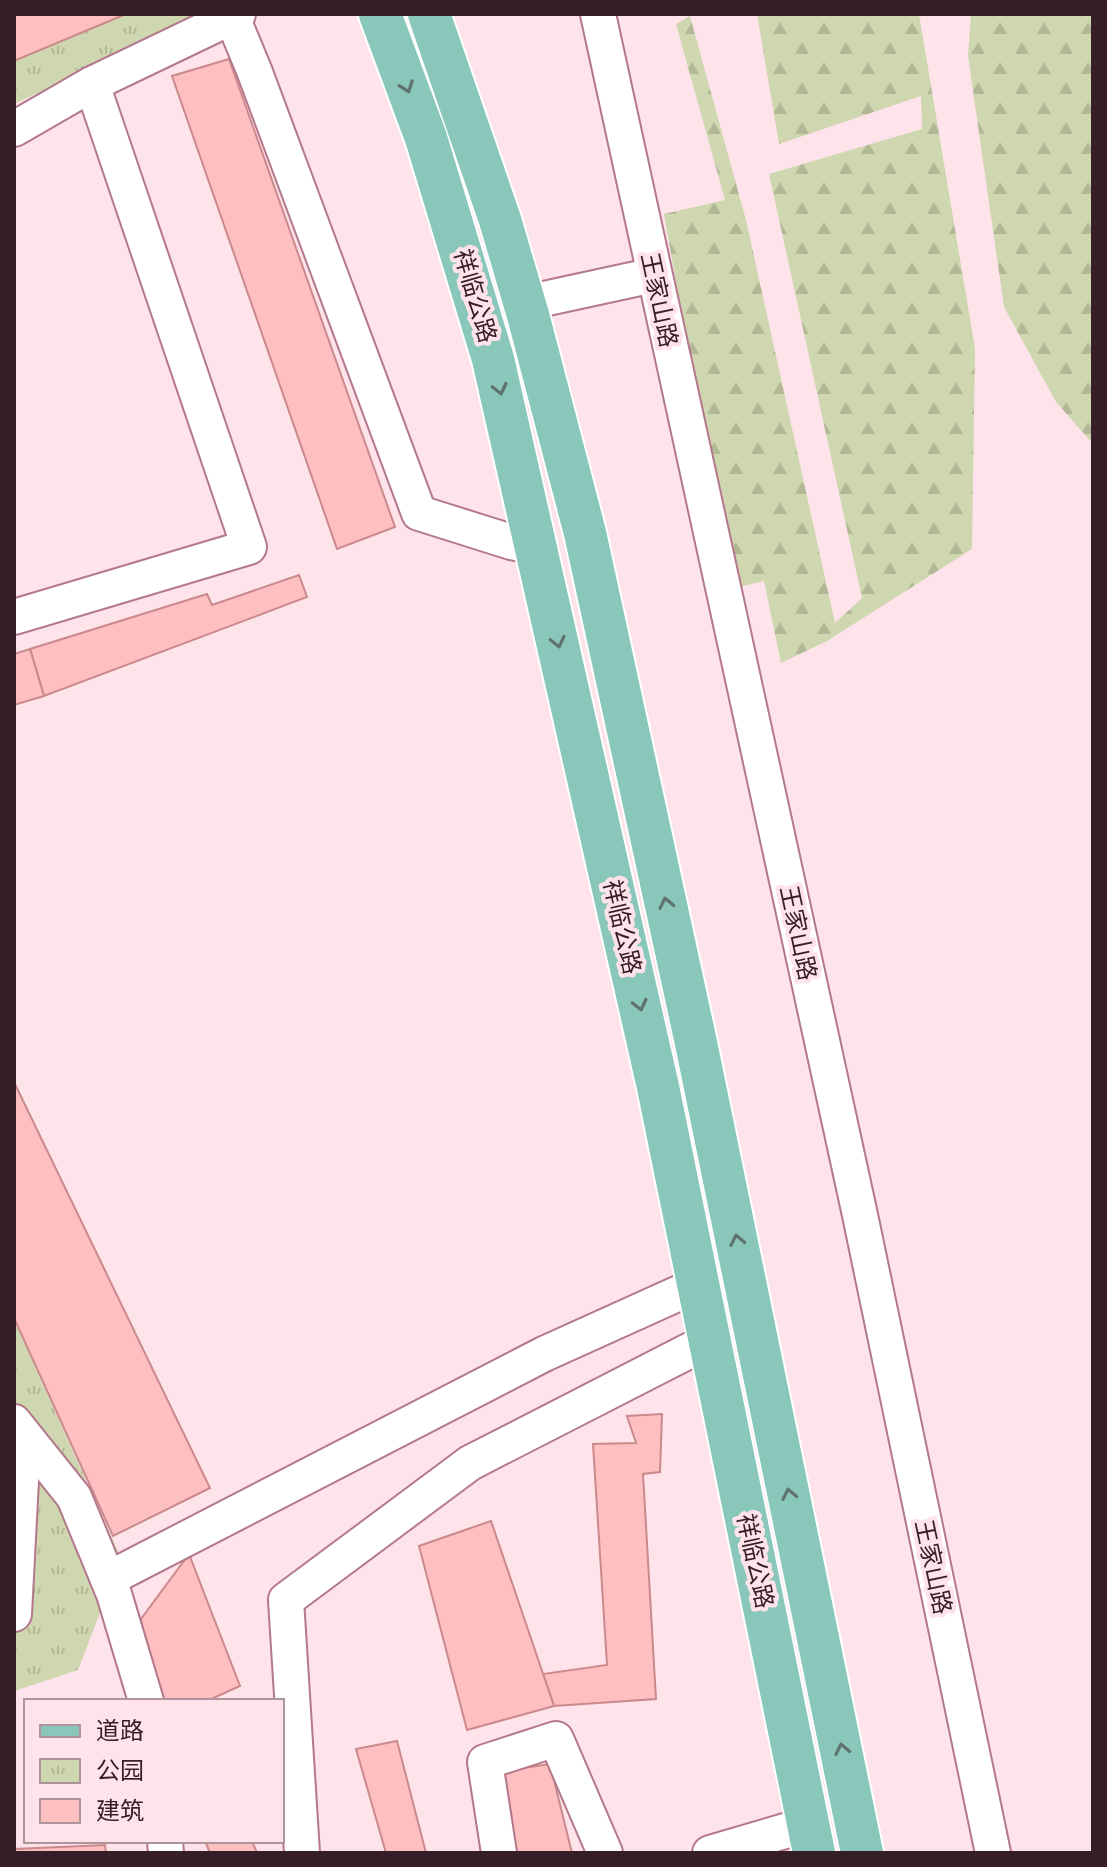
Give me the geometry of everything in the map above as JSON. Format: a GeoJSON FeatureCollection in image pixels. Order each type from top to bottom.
{"type":"FeatureCollection","features":[{"type":"Feature","properties":{"kind":"main road","name":"祥临公路"},"geometry":{"type":"LineString","coordinates":[[380,14],[426,138],[485,327],[658,1087],[811,1838]]}},
{"type":"Feature","properties":{"kind":"main road","name":"祥临公路"},"geometry":{"type":"LineString","coordinates":[[429,14],[469,123],[525,303],[592,564],[696,1043],[859,1834]]}},
{"type":"Feature","properties":{"kind":"main road"},"geometry":{"type":"LineString","coordinates":[[811,1838],[859,1834]]}},
{"type":"Feature","properties":{"kind":"street","name":"王家山路"},"geometry":{"type":"LineString","coordinates":[[598,14],[860,1215],[993,1853]]}},
{"type":"Feature","properties":{"kind":"street"},"geometry":{"type":"LineString","coordinates":[[14,129],[92,84],[235,16],[419,513],[536,547]]}},
{"type":"Feature","properties":{"kind":"street"},"geometry":{"type":"LineString","coordinates":[[14,617],[249,547],[92,84]]}},
{"type":"Feature","properties":{"kind":"street"},"geometry":{"type":"LineString","coordinates":[[525,303],[654,275]]}},
{"type":"Feature","properties":{"kind":"street"},"geometry":{"type":"LineString","coordinates":[[108,1579],[544,1354],[699,1284]]}},
{"type":"Feature","properties":{"kind":"street"},"geometry":{"type":"LineString","coordinates":[[302,1853],[286,1600],[470,1463],[710,1340]]}},
{"type":"Feature","properties":{"kind":"street"},"geometry":{"type":"LineString","coordinates":[[14,1422],[74,1497],[108,1579],[145,1699]]}},
{"type":"Feature","properties":{"kind":"street"},"geometry":{"type":"LineString","coordinates":[[14,1464],[21,1481],[14,1614]]}},
{"type":"Feature","properties":{"kind":"street"},"geometry":{"type":"LineString","coordinates":[[499,1853],[485,1762],[556,1739],[605,1853]]}},
{"type":"Feature","properties":{"kind":"street"},"geometry":{"type":"LineString","coordinates":[[710,1853],[811,1838]]}},
{"type":"Feature","properties":{"kind":"green space"},"geometry":{"type":"Polygon","coordinates":[[[14,14],[207,14],[14,104],[14,14]]]}},
{"type":"Feature","properties":{"kind":"green space"},"geometry":{"type":"Polygon","coordinates":[[[757,14],[919,14],[975,349],[972,549],[827,641],[781,663],[764,581],[730,589],[664,214],[725,200],[676,24],[690,16],[746,220],[835,623],[862,598],[769,174],[922,129],[921,96],[779,144],[757,14]]]}},
{"type":"Feature","properties":{"kind":"green space"},"geometry":{"type":"Polygon","coordinates":[[[971,14],[1093,14],[1093,444],[1056,402],[1004,307],[968,56],[971,14]]]}},
{"type":"Feature","properties":{"kind":"green space"},"geometry":{"type":"Polygon","coordinates":[[[14,1320],[121,1558],[78,1670],[14,1691],[14,1320]]]}},
{"type":"Feature","properties":{"kind":"building"},"geometry":{"type":"Polygon","coordinates":[[[14,14],[126,14],[14,61],[14,14]]]}},
{"type":"Feature","properties":{"kind":"building"},"geometry":{"type":"Polygon","coordinates":[[[229,59],[395,527],[337,549],[172,76],[229,59]]]}},
{"type":"Feature","properties":{"kind":"building"},"geometry":{"type":"Polygon","coordinates":[[[299,575],[307,597],[44,696],[30,649],[207,594],[212,605],[299,575]]]}},
{"type":"Feature","properties":{"kind":"building"},"geometry":{"type":"Polygon","coordinates":[[[30,649],[44,696],[14,705],[14,654],[30,649]]]}},
{"type":"Feature","properties":{"kind":"building"},"geometry":{"type":"Polygon","coordinates":[[[14,1082],[210,1488],[113,1536],[14,1318],[14,1082]]]}},
{"type":"Feature","properties":{"kind":"building"},"geometry":{"type":"Polygon","coordinates":[[[662,1414],[660,1472],[643,1474],[656,1699],[554,1706],[543,1674],[607,1665],[593,1444],[636,1443],[627,1416],[662,1414]]]}},
{"type":"Feature","properties":{"kind":"building"},"geometry":{"type":"Polygon","coordinates":[[[491,1521],[554,1706],[467,1730],[419,1546],[491,1521]]]}},
{"type":"Feature","properties":{"kind":"building"},"geometry":{"type":"Polygon","coordinates":[[[189,1554],[240,1686],[211,1699],[155,1699],[141,1619],[189,1554]]]}},
{"type":"Feature","properties":{"kind":"building"},"geometry":{"type":"Polygon","coordinates":[[[397,1741],[426,1853],[386,1853],[356,1749],[397,1741]]]}},
{"type":"Feature","properties":{"kind":"building"},"geometry":{"type":"Polygon","coordinates":[[[550,1764],[572,1853],[513,1853],[502,1771],[550,1764]]]}},
{"type":"Feature","properties":{"kind":"building"},"geometry":{"type":"Polygon","coordinates":[[[206,1843],[253,1843],[257,1853],[210,1853],[206,1843]]]}},
{"type":"Feature","properties":{"kind":"building"},"geometry":{"type":"Polygon","coordinates":[[[105,1845],[106,1853],[14,1853],[14,1849],[105,1845]]]}}]}
